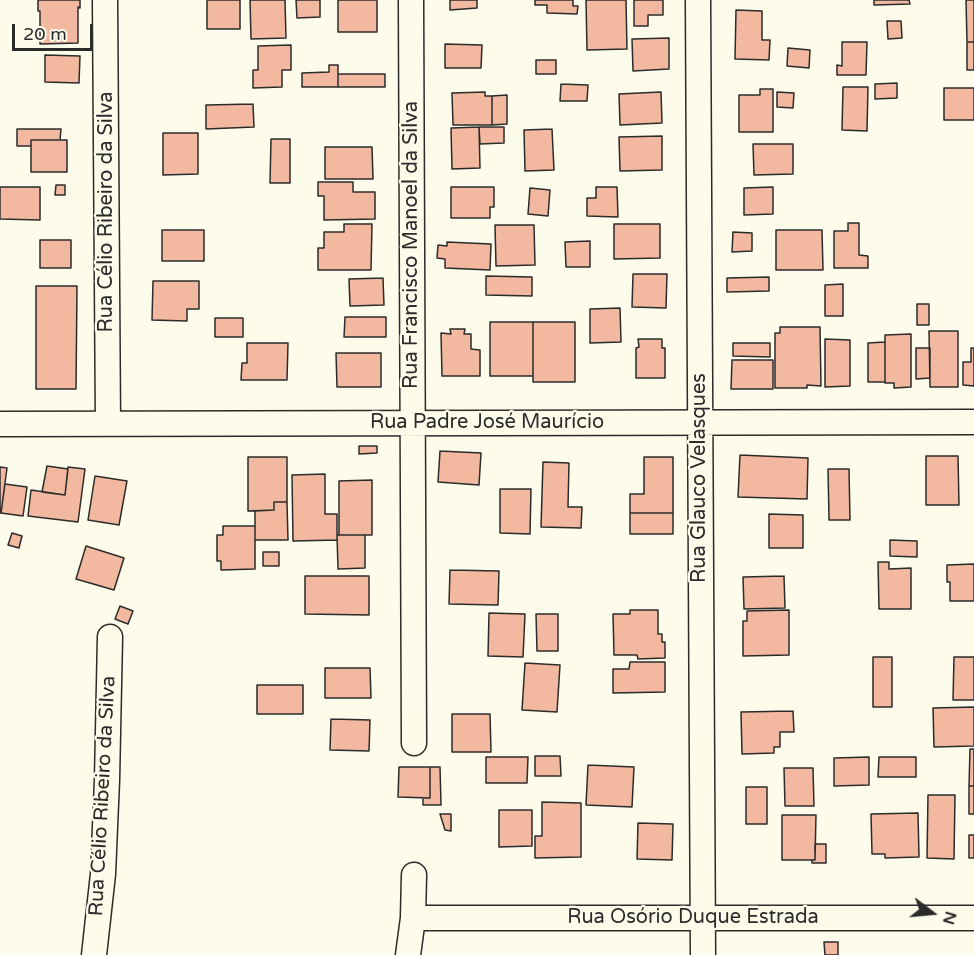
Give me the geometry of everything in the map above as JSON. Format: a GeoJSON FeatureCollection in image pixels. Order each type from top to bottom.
{"type":"FeatureCollection","features":[{"type":"Feature","properties":{"kind":"street","name":"Rua Célio Ribeiro da Silva"},"geometry":{"type":"LineString","coordinates":[[105,0],[108,424]]}},
{"type":"Feature","properties":{"kind":"street","name":"Rua Francisco Manoel da Silva"},"geometry":{"type":"LineString","coordinates":[[411,0],[414,743]]}},
{"type":"Feature","properties":{"kind":"street","name":"Rua Glauco Velasques"},"geometry":{"type":"LineString","coordinates":[[698,0],[703,955]]}},
{"type":"Feature","properties":{"kind":"street","name":"Rua Padre José Maurício"},"geometry":{"type":"LineString","coordinates":[[0,424],[974,422]]}},
{"type":"Feature","properties":{"kind":"street","name":"Rua Célio Ribeiro da Silva"},"geometry":{"type":"LineString","coordinates":[[94,955],[103,874],[110,637]]}},
{"type":"Feature","properties":{"kind":"street"},"geometry":{"type":"LineString","coordinates":[[408,955],[413,918],[414,875]]}},
{"type":"Feature","properties":{"kind":"street","name":"Rua Osório Duque Estrada"},"geometry":{"type":"LineString","coordinates":[[413,918],[974,918]]}},
{"type":"Feature","properties":{"kind":"building"},"geometry":{"type":"Polygon","coordinates":[[[38,0],[80,0],[78,43],[40,44],[38,0]]]}},
{"type":"Feature","properties":{"kind":"building"},"geometry":{"type":"Polygon","coordinates":[[[207,0],[240,0],[240,29],[207,29],[207,0]]]}},
{"type":"Feature","properties":{"kind":"building"},"geometry":{"type":"Polygon","coordinates":[[[250,0],[285,0],[286,38],[251,39],[250,0]]]}},
{"type":"Feature","properties":{"kind":"building"},"geometry":{"type":"Polygon","coordinates":[[[296,0],[320,0],[320,17],[297,18],[296,0]]]}},
{"type":"Feature","properties":{"kind":"building"},"geometry":{"type":"Polygon","coordinates":[[[338,0],[377,0],[377,32],[338,32],[338,0]]]}},
{"type":"Feature","properties":{"kind":"building"},"geometry":{"type":"Polygon","coordinates":[[[450,0],[477,0],[477,8],[450,10],[450,0]]]}},
{"type":"Feature","properties":{"kind":"building"},"geometry":{"type":"Polygon","coordinates":[[[535,0],[573,0],[573,6],[578,6],[577,14],[547,13],[547,5],[535,5],[535,0]]]}},
{"type":"Feature","properties":{"kind":"building"},"geometry":{"type":"Polygon","coordinates":[[[586,0],[626,0],[627,49],[587,50],[586,0]]]}},
{"type":"Feature","properties":{"kind":"building"},"geometry":{"type":"Polygon","coordinates":[[[634,0],[663,0],[663,15],[648,15],[648,26],[634,26],[634,0]]]}},
{"type":"Feature","properties":{"kind":"building"},"geometry":{"type":"Polygon","coordinates":[[[874,0],[909,0],[910,4],[874,5],[874,0]]]}},
{"type":"Feature","properties":{"kind":"building"},"geometry":{"type":"Polygon","coordinates":[[[966,0],[974,0],[974,42],[967,42],[966,0]]]}},
{"type":"Feature","properties":{"kind":"building"},"geometry":{"type":"Polygon","coordinates":[[[736,10],[762,11],[762,40],[770,40],[769,60],[735,59],[736,10]]]}},
{"type":"Feature","properties":{"kind":"building"},"geometry":{"type":"Polygon","coordinates":[[[887,21],[901,21],[902,38],[888,39],[887,21]]]}},
{"type":"Feature","properties":{"kind":"building"},"geometry":{"type":"Polygon","coordinates":[[[669,38],[669,69],[633,71],[632,39],[669,38]]]}},
{"type":"Feature","properties":{"kind":"building"},"geometry":{"type":"Polygon","coordinates":[[[842,42],[867,42],[866,75],[837,75],[837,65],[842,66],[842,42]]]}},
{"type":"Feature","properties":{"kind":"building"},"geometry":{"type":"Polygon","coordinates":[[[967,42],[974,42],[974,70],[967,70],[967,42]]]}},
{"type":"Feature","properties":{"kind":"building"},"geometry":{"type":"Polygon","coordinates":[[[445,44],[482,45],[481,68],[445,68],[445,44]]]}},
{"type":"Feature","properties":{"kind":"building"},"geometry":{"type":"Polygon","coordinates":[[[291,45],[291,70],[282,70],[282,87],[253,88],[253,70],[258,70],[258,46],[291,45]]]}},
{"type":"Feature","properties":{"kind":"building"},"geometry":{"type":"Polygon","coordinates":[[[788,48],[810,50],[809,68],[787,66],[788,48]]]}},
{"type":"Feature","properties":{"kind":"building"},"geometry":{"type":"Polygon","coordinates":[[[45,55],[80,56],[79,83],[45,82],[45,55]]]}},
{"type":"Feature","properties":{"kind":"building"},"geometry":{"type":"Polygon","coordinates":[[[536,60],[556,60],[556,74],[536,74],[536,60]]]}},
{"type":"Feature","properties":{"kind":"building"},"geometry":{"type":"Polygon","coordinates":[[[329,65],[338,65],[338,87],[302,87],[302,73],[329,72],[329,65]]]}},
{"type":"Feature","properties":{"kind":"building"},"geometry":{"type":"Polygon","coordinates":[[[338,74],[385,74],[385,87],[338,87],[338,74]]]}},
{"type":"Feature","properties":{"kind":"building"},"geometry":{"type":"Polygon","coordinates":[[[897,83],[897,98],[875,99],[875,84],[897,83]]]}},
{"type":"Feature","properties":{"kind":"building"},"geometry":{"type":"Polygon","coordinates":[[[561,84],[588,85],[587,101],[560,101],[561,84]]]}},
{"type":"Feature","properties":{"kind":"building"},"geometry":{"type":"Polygon","coordinates":[[[843,87],[868,87],[867,131],[842,130],[843,87]]]}},
{"type":"Feature","properties":{"kind":"building"},"geometry":{"type":"Polygon","coordinates":[[[944,88],[974,88],[974,120],[944,120],[944,88]]]}},
{"type":"Feature","properties":{"kind":"building"},"geometry":{"type":"Polygon","coordinates":[[[760,89],[773,89],[773,132],[739,132],[739,95],[760,95],[760,89]]]}},
{"type":"Feature","properties":{"kind":"building"},"geometry":{"type":"Polygon","coordinates":[[[485,92],[485,96],[492,96],[492,125],[453,125],[452,93],[485,92]]]}},
{"type":"Feature","properties":{"kind":"building"},"geometry":{"type":"Polygon","coordinates":[[[661,92],[662,123],[620,125],[619,94],[661,92]]]}},
{"type":"Feature","properties":{"kind":"building"},"geometry":{"type":"Polygon","coordinates":[[[777,92],[794,93],[793,108],[777,107],[777,92]]]}},
{"type":"Feature","properties":{"kind":"building"},"geometry":{"type":"Polygon","coordinates":[[[507,95],[507,124],[492,125],[492,96],[507,95]]]}},
{"type":"Feature","properties":{"kind":"building"},"geometry":{"type":"Polygon","coordinates":[[[253,104],[254,127],[206,129],[206,105],[253,104]]]}},
{"type":"Feature","properties":{"kind":"building"},"geometry":{"type":"Polygon","coordinates":[[[479,127],[504,127],[504,143],[480,144],[479,127]]]}},
{"type":"Feature","properties":{"kind":"building"},"geometry":{"type":"Polygon","coordinates":[[[479,127],[480,168],[452,169],[451,128],[479,127]]]}},
{"type":"Feature","properties":{"kind":"building"},"geometry":{"type":"Polygon","coordinates":[[[17,129],[61,129],[60,140],[31,140],[31,146],[17,146],[17,129]]]}},
{"type":"Feature","properties":{"kind":"building"},"geometry":{"type":"Polygon","coordinates":[[[552,129],[554,170],[525,171],[524,130],[552,129]]]}},
{"type":"Feature","properties":{"kind":"building"},"geometry":{"type":"Polygon","coordinates":[[[163,133],[198,133],[198,174],[163,175],[163,133]]]}},
{"type":"Feature","properties":{"kind":"building"},"geometry":{"type":"Polygon","coordinates":[[[662,136],[662,170],[620,171],[619,137],[662,136]]]}},
{"type":"Feature","properties":{"kind":"building"},"geometry":{"type":"Polygon","coordinates":[[[271,139],[290,139],[290,183],[270,183],[271,139]]]}},
{"type":"Feature","properties":{"kind":"building"},"geometry":{"type":"Polygon","coordinates":[[[31,140],[67,140],[67,172],[31,172],[31,140]]]}},
{"type":"Feature","properties":{"kind":"building"},"geometry":{"type":"Polygon","coordinates":[[[753,144],[793,144],[793,174],[754,175],[753,144]]]}},
{"type":"Feature","properties":{"kind":"building"},"geometry":{"type":"Polygon","coordinates":[[[325,147],[372,147],[373,179],[325,179],[325,147]]]}},
{"type":"Feature","properties":{"kind":"building"},"geometry":{"type":"Polygon","coordinates":[[[318,182],[353,182],[353,192],[375,192],[375,219],[324,220],[324,196],[318,196],[318,182]]]}},
{"type":"Feature","properties":{"kind":"building"},"geometry":{"type":"Polygon","coordinates":[[[56,185],[65,185],[65,195],[55,195],[56,185]]]}},
{"type":"Feature","properties":{"kind":"building"},"geometry":{"type":"Polygon","coordinates":[[[0,187],[40,187],[40,220],[0,219],[0,187]]]}},
{"type":"Feature","properties":{"kind":"building"},"geometry":{"type":"Polygon","coordinates":[[[451,187],[494,187],[494,207],[490,207],[490,218],[451,218],[451,187]]]}},
{"type":"Feature","properties":{"kind":"building"},"geometry":{"type":"Polygon","coordinates":[[[596,187],[617,187],[618,217],[587,216],[587,198],[596,198],[596,187]]]}},
{"type":"Feature","properties":{"kind":"building"},"geometry":{"type":"Polygon","coordinates":[[[773,187],[773,214],[744,215],[744,188],[773,187]]]}},
{"type":"Feature","properties":{"kind":"building"},"geometry":{"type":"Polygon","coordinates":[[[530,188],[550,190],[548,216],[528,214],[530,188]]]}},
{"type":"Feature","properties":{"kind":"building"},"geometry":{"type":"Polygon","coordinates":[[[848,223],[859,223],[859,255],[868,256],[868,268],[834,268],[834,231],[848,231],[848,223]]]}},
{"type":"Feature","properties":{"kind":"building"},"geometry":{"type":"Polygon","coordinates":[[[344,224],[372,224],[371,270],[318,270],[318,248],[324,248],[324,232],[344,232],[344,224]]]}},
{"type":"Feature","properties":{"kind":"building"},"geometry":{"type":"Polygon","coordinates":[[[614,224],[660,224],[660,258],[614,259],[614,224]]]}},
{"type":"Feature","properties":{"kind":"building"},"geometry":{"type":"Polygon","coordinates":[[[495,225],[534,225],[535,265],[496,266],[495,225]]]}},
{"type":"Feature","properties":{"kind":"building"},"geometry":{"type":"Polygon","coordinates":[[[162,230],[204,230],[204,261],[162,261],[162,230]]]}},
{"type":"Feature","properties":{"kind":"building"},"geometry":{"type":"Polygon","coordinates":[[[776,230],[822,230],[823,270],[776,270],[776,230]]]}},
{"type":"Feature","properties":{"kind":"building"},"geometry":{"type":"Polygon","coordinates":[[[733,232],[752,233],[752,251],[732,252],[733,232]]]}},
{"type":"Feature","properties":{"kind":"building"},"geometry":{"type":"Polygon","coordinates":[[[40,240],[71,240],[71,268],[40,268],[40,240]]]}},
{"type":"Feature","properties":{"kind":"building"},"geometry":{"type":"Polygon","coordinates":[[[590,241],[590,267],[566,267],[565,242],[590,241]]]}},
{"type":"Feature","properties":{"kind":"building"},"geometry":{"type":"Polygon","coordinates":[[[447,242],[491,244],[490,270],[445,268],[445,259],[437,258],[438,245],[447,246],[447,242]]]}},
{"type":"Feature","properties":{"kind":"building"},"geometry":{"type":"Polygon","coordinates":[[[633,274],[667,274],[666,308],[632,307],[633,274]]]}},
{"type":"Feature","properties":{"kind":"building"},"geometry":{"type":"Polygon","coordinates":[[[486,276],[532,277],[532,296],[486,295],[486,276]]]}},
{"type":"Feature","properties":{"kind":"building"},"geometry":{"type":"Polygon","coordinates":[[[769,277],[769,291],[727,292],[727,278],[769,277]]]}},
{"type":"Feature","properties":{"kind":"building"},"geometry":{"type":"Polygon","coordinates":[[[383,278],[384,305],[350,306],[349,279],[383,278]]]}},
{"type":"Feature","properties":{"kind":"building"},"geometry":{"type":"Polygon","coordinates":[[[153,281],[199,281],[199,309],[187,309],[187,321],[152,320],[153,281]]]}},
{"type":"Feature","properties":{"kind":"building"},"geometry":{"type":"Polygon","coordinates":[[[843,284],[843,316],[825,316],[825,285],[843,284]]]}},
{"type":"Feature","properties":{"kind":"building"},"geometry":{"type":"Polygon","coordinates":[[[36,286],[77,286],[76,389],[36,389],[36,286]]]}},
{"type":"Feature","properties":{"kind":"building"},"geometry":{"type":"Polygon","coordinates":[[[917,304],[929,304],[929,325],[917,325],[917,304]]]}},
{"type":"Feature","properties":{"kind":"building"},"geometry":{"type":"Polygon","coordinates":[[[620,308],[621,342],[590,343],[590,309],[620,308]]]}},
{"type":"Feature","properties":{"kind":"building"},"geometry":{"type":"Polygon","coordinates":[[[345,317],[386,317],[386,337],[344,337],[345,317]]]}},
{"type":"Feature","properties":{"kind":"building"},"geometry":{"type":"Polygon","coordinates":[[[215,318],[243,318],[243,337],[215,337],[215,318]]]}},
{"type":"Feature","properties":{"kind":"building"},"geometry":{"type":"Polygon","coordinates":[[[490,322],[533,322],[533,376],[490,376],[490,322]]]}},
{"type":"Feature","properties":{"kind":"building"},"geometry":{"type":"Polygon","coordinates":[[[533,322],[575,322],[575,382],[533,382],[533,322]]]}},
{"type":"Feature","properties":{"kind":"building"},"geometry":{"type":"Polygon","coordinates":[[[780,327],[820,327],[821,386],[775,388],[775,333],[780,333],[780,327]]]}},
{"type":"Feature","properties":{"kind":"building"},"geometry":{"type":"Polygon","coordinates":[[[450,329],[465,329],[464,334],[471,334],[471,349],[480,350],[480,376],[442,376],[441,333],[451,334],[450,329]]]}},
{"type":"Feature","properties":{"kind":"building"},"geometry":{"type":"Polygon","coordinates":[[[929,331],[958,331],[958,387],[930,387],[929,331]]]}},
{"type":"Feature","properties":{"kind":"building"},"geometry":{"type":"Polygon","coordinates":[[[911,334],[911,387],[894,388],[894,383],[885,383],[885,335],[911,334]]]}},
{"type":"Feature","properties":{"kind":"building"},"geometry":{"type":"Polygon","coordinates":[[[638,339],[662,339],[662,348],[665,348],[665,378],[636,378],[638,339]]]}},
{"type":"Feature","properties":{"kind":"building"},"geometry":{"type":"Polygon","coordinates":[[[825,339],[850,340],[850,386],[825,387],[825,339]]]}},
{"type":"Feature","properties":{"kind":"building"},"geometry":{"type":"Polygon","coordinates":[[[885,342],[885,382],[868,382],[868,343],[885,342]]]}},
{"type":"Feature","properties":{"kind":"building"},"geometry":{"type":"Polygon","coordinates":[[[247,343],[288,343],[287,380],[241,380],[242,363],[247,363],[247,343]]]}},
{"type":"Feature","properties":{"kind":"building"},"geometry":{"type":"Polygon","coordinates":[[[733,343],[770,343],[770,357],[733,356],[733,343]]]}},
{"type":"Feature","properties":{"kind":"building"},"geometry":{"type":"Polygon","coordinates":[[[916,348],[930,348],[930,378],[916,379],[916,348]]]}},
{"type":"Feature","properties":{"kind":"building"},"geometry":{"type":"Polygon","coordinates":[[[971,348],[974,348],[974,386],[963,385],[963,362],[971,362],[971,348]]]}},
{"type":"Feature","properties":{"kind":"building"},"geometry":{"type":"Polygon","coordinates":[[[336,353],[381,353],[381,387],[337,387],[336,353]]]}},
{"type":"Feature","properties":{"kind":"building"},"geometry":{"type":"Polygon","coordinates":[[[732,360],[773,360],[773,389],[731,389],[732,360]]]}},
{"type":"Feature","properties":{"kind":"building"},"geometry":{"type":"Polygon","coordinates":[[[359,446],[377,446],[377,453],[359,454],[359,446]]]}},
{"type":"Feature","properties":{"kind":"building"},"geometry":{"type":"Polygon","coordinates":[[[440,451],[481,453],[479,485],[438,482],[440,451]]]}},
{"type":"Feature","properties":{"kind":"building"},"geometry":{"type":"Polygon","coordinates":[[[740,455],[808,458],[807,499],[738,497],[740,455]]]}},
{"type":"Feature","properties":{"kind":"building"},"geometry":{"type":"Polygon","coordinates":[[[926,456],[958,456],[959,505],[926,505],[926,456]]]}},
{"type":"Feature","properties":{"kind":"building"},"geometry":{"type":"Polygon","coordinates":[[[248,457],[287,457],[287,502],[274,502],[274,510],[248,511],[248,457]]]}},
{"type":"Feature","properties":{"kind":"building"},"geometry":{"type":"Polygon","coordinates":[[[644,457],[673,457],[673,513],[630,513],[630,494],[644,494],[644,457]]]}},
{"type":"Feature","properties":{"kind":"building"},"geometry":{"type":"Polygon","coordinates":[[[543,462],[569,463],[568,507],[582,507],[581,528],[541,527],[543,462]]]}},
{"type":"Feature","properties":{"kind":"building"},"geometry":{"type":"Polygon","coordinates":[[[47,466],[68,469],[65,495],[42,492],[47,466]]]}},
{"type":"Feature","properties":{"kind":"building"},"geometry":{"type":"Polygon","coordinates":[[[0,467],[7,468],[1,513],[0,513],[0,467]]]}},
{"type":"Feature","properties":{"kind":"building"},"geometry":{"type":"Polygon","coordinates":[[[68,467],[85,469],[78,522],[28,516],[31,490],[65,495],[68,467]]]}},
{"type":"Feature","properties":{"kind":"building"},"geometry":{"type":"Polygon","coordinates":[[[828,469],[849,469],[850,520],[829,520],[828,469]]]}},
{"type":"Feature","properties":{"kind":"building"},"geometry":{"type":"Polygon","coordinates":[[[325,474],[325,514],[337,514],[337,540],[293,541],[292,475],[325,474]]]}},
{"type":"Feature","properties":{"kind":"building"},"geometry":{"type":"Polygon","coordinates":[[[95,476],[127,481],[119,525],[88,520],[95,476]]]}},
{"type":"Feature","properties":{"kind":"building"},"geometry":{"type":"Polygon","coordinates":[[[372,480],[372,535],[339,535],[339,481],[372,480]]]}},
{"type":"Feature","properties":{"kind":"building"},"geometry":{"type":"Polygon","coordinates":[[[5,484],[27,487],[23,516],[1,513],[5,484]]]}},
{"type":"Feature","properties":{"kind":"building"},"geometry":{"type":"Polygon","coordinates":[[[500,489],[531,489],[530,534],[500,533],[500,489]]]}},
{"type":"Feature","properties":{"kind":"building"},"geometry":{"type":"Polygon","coordinates":[[[274,502],[287,502],[288,540],[255,540],[255,511],[274,510],[274,502]]]}},
{"type":"Feature","properties":{"kind":"building"},"geometry":{"type":"Polygon","coordinates":[[[630,513],[673,513],[673,534],[630,534],[630,513]]]}},
{"type":"Feature","properties":{"kind":"building"},"geometry":{"type":"Polygon","coordinates":[[[769,514],[803,515],[803,548],[769,548],[769,514]]]}},
{"type":"Feature","properties":{"kind":"building"},"geometry":{"type":"Polygon","coordinates":[[[223,526],[255,526],[255,569],[221,570],[221,561],[217,561],[217,535],[223,535],[223,526]]]}},
{"type":"Feature","properties":{"kind":"building"},"geometry":{"type":"Polygon","coordinates":[[[12,533],[22,536],[19,548],[8,545],[12,533]]]}},
{"type":"Feature","properties":{"kind":"building"},"geometry":{"type":"Polygon","coordinates":[[[337,535],[365,535],[365,568],[338,569],[337,535]]]}},
{"type":"Feature","properties":{"kind":"building"},"geometry":{"type":"Polygon","coordinates":[[[890,540],[917,541],[917,557],[890,556],[890,540]]]}},
{"type":"Feature","properties":{"kind":"building"},"geometry":{"type":"Polygon","coordinates":[[[86,546],[124,558],[114,590],[76,579],[86,546]]]}},
{"type":"Feature","properties":{"kind":"building"},"geometry":{"type":"Polygon","coordinates":[[[263,552],[279,552],[279,566],[263,566],[263,552]]]}},
{"type":"Feature","properties":{"kind":"building"},"geometry":{"type":"Polygon","coordinates":[[[878,562],[889,562],[889,569],[911,568],[911,609],[879,609],[878,562]]]}},
{"type":"Feature","properties":{"kind":"building"},"geometry":{"type":"Polygon","coordinates":[[[974,564],[974,601],[950,601],[947,565],[974,564]]]}},
{"type":"Feature","properties":{"kind":"building"},"geometry":{"type":"Polygon","coordinates":[[[450,570],[499,571],[498,605],[449,604],[450,570]]]}},
{"type":"Feature","properties":{"kind":"building"},"geometry":{"type":"Polygon","coordinates":[[[305,576],[369,576],[369,615],[305,614],[305,576]]]}},
{"type":"Feature","properties":{"kind":"building"},"geometry":{"type":"Polygon","coordinates":[[[784,576],[785,608],[744,609],[743,577],[784,576]]]}},
{"type":"Feature","properties":{"kind":"building"},"geometry":{"type":"Polygon","coordinates":[[[120,606],[133,611],[128,624],[115,619],[120,606]]]}},
{"type":"Feature","properties":{"kind":"building"},"geometry":{"type":"Polygon","coordinates":[[[630,610],[658,610],[658,634],[662,634],[662,642],[665,642],[665,658],[638,659],[637,655],[614,655],[613,614],[630,614],[630,610]]]}},
{"type":"Feature","properties":{"kind":"building"},"geometry":{"type":"Polygon","coordinates":[[[789,610],[789,655],[743,656],[743,621],[747,621],[747,611],[789,610]]]}},
{"type":"Feature","properties":{"kind":"building"},"geometry":{"type":"Polygon","coordinates":[[[489,613],[525,614],[523,657],[488,656],[489,613]]]}},
{"type":"Feature","properties":{"kind":"building"},"geometry":{"type":"Polygon","coordinates":[[[536,614],[558,614],[558,651],[537,651],[536,614]]]}},
{"type":"Feature","properties":{"kind":"building"},"geometry":{"type":"Polygon","coordinates":[[[873,657],[892,657],[892,707],[873,707],[873,657]]]}},
{"type":"Feature","properties":{"kind":"building"},"geometry":{"type":"Polygon","coordinates":[[[954,657],[974,657],[974,700],[953,700],[954,657]]]}},
{"type":"Feature","properties":{"kind":"building"},"geometry":{"type":"Polygon","coordinates":[[[630,662],[665,662],[665,692],[613,693],[613,669],[629,669],[630,662]]]}},
{"type":"Feature","properties":{"kind":"building"},"geometry":{"type":"Polygon","coordinates":[[[525,663],[560,665],[557,712],[522,710],[525,663]]]}},
{"type":"Feature","properties":{"kind":"building"},"geometry":{"type":"Polygon","coordinates":[[[325,668],[370,668],[371,698],[325,698],[325,668]]]}},
{"type":"Feature","properties":{"kind":"building"},"geometry":{"type":"Polygon","coordinates":[[[257,685],[303,685],[303,714],[257,714],[257,685]]]}},
{"type":"Feature","properties":{"kind":"building"},"geometry":{"type":"Polygon","coordinates":[[[974,707],[974,746],[934,747],[933,708],[974,707]]]}},
{"type":"Feature","properties":{"kind":"building"},"geometry":{"type":"Polygon","coordinates":[[[793,711],[794,732],[780,732],[780,747],[774,747],[774,753],[742,754],[741,712],[793,711]]]}},
{"type":"Feature","properties":{"kind":"building"},"geometry":{"type":"Polygon","coordinates":[[[452,714],[490,714],[491,752],[452,752],[452,714]]]}},
{"type":"Feature","properties":{"kind":"building"},"geometry":{"type":"Polygon","coordinates":[[[331,719],[370,720],[369,751],[330,750],[331,719]]]}},
{"type":"Feature","properties":{"kind":"building"},"geometry":{"type":"Polygon","coordinates":[[[970,749],[974,749],[974,786],[969,786],[970,749]]]}},
{"type":"Feature","properties":{"kind":"building"},"geometry":{"type":"Polygon","coordinates":[[[535,756],[560,756],[561,776],[535,776],[535,756]]]}},
{"type":"Feature","properties":{"kind":"building"},"geometry":{"type":"Polygon","coordinates":[[[486,757],[528,757],[527,783],[486,783],[486,757]]]}},
{"type":"Feature","properties":{"kind":"building"},"geometry":{"type":"Polygon","coordinates":[[[869,757],[869,785],[834,786],[834,758],[869,757]]]}},
{"type":"Feature","properties":{"kind":"building"},"geometry":{"type":"Polygon","coordinates":[[[879,757],[916,757],[916,777],[878,777],[879,757]]]}},
{"type":"Feature","properties":{"kind":"building"},"geometry":{"type":"Polygon","coordinates":[[[588,765],[634,767],[632,807],[586,805],[588,765]]]}},
{"type":"Feature","properties":{"kind":"building"},"geometry":{"type":"Polygon","coordinates":[[[399,767],[430,767],[430,798],[398,797],[399,767]]]}},
{"type":"Feature","properties":{"kind":"building"},"geometry":{"type":"Polygon","coordinates":[[[430,767],[440,767],[441,805],[423,805],[423,798],[430,798],[430,767]]]}},
{"type":"Feature","properties":{"kind":"building"},"geometry":{"type":"Polygon","coordinates":[[[784,768],[813,768],[814,806],[785,806],[784,768]]]}},
{"type":"Feature","properties":{"kind":"building"},"geometry":{"type":"Polygon","coordinates":[[[969,786],[974,786],[974,814],[969,814],[969,786]]]}},
{"type":"Feature","properties":{"kind":"building"},"geometry":{"type":"Polygon","coordinates":[[[746,787],[767,787],[767,824],[746,824],[746,787]]]}},
{"type":"Feature","properties":{"kind":"building"},"geometry":{"type":"Polygon","coordinates":[[[928,795],[955,795],[954,859],[927,858],[928,795]]]}},
{"type":"Feature","properties":{"kind":"building"},"geometry":{"type":"Polygon","coordinates":[[[542,802],[581,803],[581,857],[535,858],[535,836],[542,836],[542,802]]]}},
{"type":"Feature","properties":{"kind":"building"},"geometry":{"type":"Polygon","coordinates":[[[499,810],[532,810],[532,846],[499,847],[499,810]]]}},
{"type":"Feature","properties":{"kind":"building"},"geometry":{"type":"Polygon","coordinates":[[[918,813],[919,857],[885,858],[885,854],[872,854],[871,814],[918,813]]]}},
{"type":"Feature","properties":{"kind":"building"},"geometry":{"type":"Polygon","coordinates":[[[440,814],[451,814],[451,831],[445,830],[440,814]]]}},
{"type":"Feature","properties":{"kind":"building"},"geometry":{"type":"Polygon","coordinates":[[[782,815],[816,815],[815,860],[782,860],[782,815]]]}},
{"type":"Feature","properties":{"kind":"building"},"geometry":{"type":"Polygon","coordinates":[[[638,823],[673,824],[672,860],[637,859],[638,823]]]}},
{"type":"Feature","properties":{"kind":"building"},"geometry":{"type":"Polygon","coordinates":[[[969,835],[974,835],[974,858],[969,858],[969,835]]]}},
{"type":"Feature","properties":{"kind":"building"},"geometry":{"type":"Polygon","coordinates":[[[815,844],[826,844],[826,863],[812,863],[812,860],[815,860],[815,844]]]}},
{"type":"Feature","properties":{"kind":"building"},"geometry":{"type":"Polygon","coordinates":[[[824,942],[838,942],[838,955],[825,955],[824,942]]]}}]}
